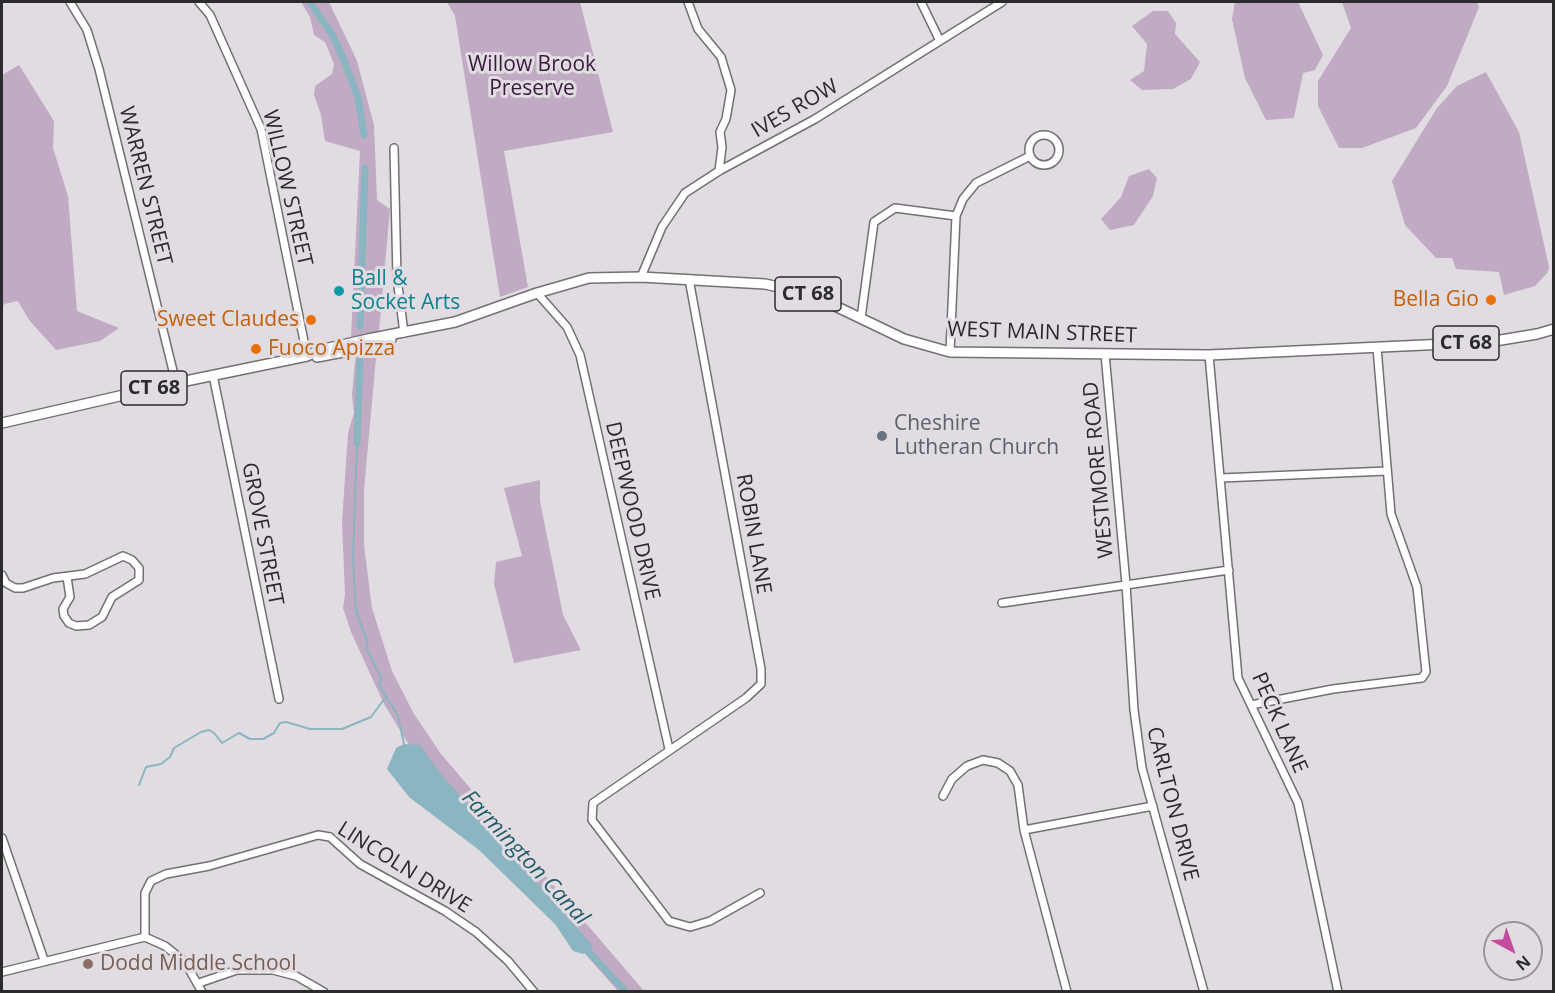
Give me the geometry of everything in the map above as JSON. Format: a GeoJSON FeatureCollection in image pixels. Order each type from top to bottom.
{"type":"FeatureCollection","features":[{"type":"Feature","properties":{"kind":"main road","name":"WEST MAIN STREET"},"geometry":{"type":"LineString","coordinates":[[2,423],[213,375],[307,356],[313,357],[369,347],[404,333],[455,322],[537,292],[589,278],[689,279],[779,287],[810,294],[904,339],[950,352],[1209,355],[1489,342],[1554,329]]}},
{"type":"Feature","properties":{"kind":"street","name":"WARREN STREET"},"geometry":{"type":"LineString","coordinates":[[70,2],[87,30],[99,69],[176,383]]}},
{"type":"Feature","properties":{"kind":"street","name":"WILLOW STREET"},"geometry":{"type":"LineString","coordinates":[[200,2],[214,24],[261,129],[307,356]]}},
{"type":"Feature","properties":{"kind":"street"},"geometry":{"type":"LineString","coordinates":[[688,2],[698,29],[721,57],[731,90],[726,119],[720,132],[722,147],[719,171]]}},
{"type":"Feature","properties":{"kind":"street"},"geometry":{"type":"LineString","coordinates":[[921,2],[939,39]]}},
{"type":"Feature","properties":{"kind":"street","name":"IVES ROW"},"geometry":{"type":"LineString","coordinates":[[640,277],[662,227],[685,193],[719,171],[815,118],[1002,2]]}},
{"type":"Feature","properties":{"kind":"street"},"geometry":{"type":"LineString","coordinates":[[1038,136],[1052,137],[1058,145],[1058,155],[1047,164],[1037,163],[1030,156],[1031,142],[1038,136]]}},
{"type":"Feature","properties":{"kind":"street"},"geometry":{"type":"LineString","coordinates":[[394,148],[398,278],[404,333]]}},
{"type":"Feature","properties":{"kind":"street"},"geometry":{"type":"LineString","coordinates":[[950,352],[956,216],[963,199],[976,183],[1030,156]]}},
{"type":"Feature","properties":{"kind":"street"},"geometry":{"type":"LineString","coordinates":[[861,318],[874,222],[894,208],[956,216]]}},
{"type":"Feature","properties":{"kind":"street","name":"ROBIN LANE"},"geometry":{"type":"LineString","coordinates":[[669,748],[746,698],[761,684],[761,669],[689,279]]}},
{"type":"Feature","properties":{"kind":"street","name":"DEEPWOOD DRIVE"},"geometry":{"type":"LineString","coordinates":[[537,292],[567,327],[580,355],[669,748]]}},
{"type":"Feature","properties":{"kind":"street"},"geometry":{"type":"LineString","coordinates":[[1251,705],[1333,688],[1422,678],[1426,672],[1417,587],[1391,514],[1377,348]]}},
{"type":"Feature","properties":{"kind":"street","name":"WESTMORE ROAD"},"geometry":{"type":"LineString","coordinates":[[1105,354],[1126,584]]}},
{"type":"Feature","properties":{"kind":"street","name":"PECK LANE"},"geometry":{"type":"LineString","coordinates":[[1209,355],[1239,678],[1303,820],[1338,992]]}},
{"type":"Feature","properties":{"kind":"street","name":"GROVE STREET"},"geometry":{"type":"LineString","coordinates":[[213,375],[279,699]]}},
{"type":"Feature","properties":{"kind":"street"},"geometry":{"type":"LineString","coordinates":[[1221,478],[1388,471]]}},
{"type":"Feature","properties":{"kind":"street"},"geometry":{"type":"LineString","coordinates":[[2,575],[6,583],[15,588],[53,578],[85,574],[123,556],[132,560],[139,568],[139,580],[112,597],[102,617],[89,625],[76,626],[64,616],[63,609],[70,597],[67,577]]}},
{"type":"Feature","properties":{"kind":"street","name":"WESTMORE ROAD"},"geometry":{"type":"LineString","coordinates":[[1002,603],[1229,570]]}},
{"type":"Feature","properties":{"kind":"street","name":"CARLTON DRIVE"},"geometry":{"type":"LineString","coordinates":[[1126,584],[1134,710],[1142,768],[1204,992]]}},
{"type":"Feature","properties":{"kind":"street"},"geometry":{"type":"LineString","coordinates":[[669,748],[593,803],[592,820],[669,921],[690,927],[710,921],[760,893]]}},
{"type":"Feature","properties":{"kind":"street"},"geometry":{"type":"LineString","coordinates":[[943,796],[952,779],[967,766],[983,760],[998,762],[1010,771],[1018,784],[1024,830],[1067,992]]}},
{"type":"Feature","properties":{"kind":"street"},"geometry":{"type":"LineString","coordinates":[[1024,830],[1153,806]]}},
{"type":"Feature","properties":{"kind":"street","name":"LINCOLN DRIVE"},"geometry":{"type":"LineString","coordinates":[[145,937],[145,893],[151,881],[166,874],[209,866],[318,835],[330,837],[360,864],[445,911],[476,932],[508,961],[534,991]]}},
{"type":"Feature","properties":{"kind":"street"},"geometry":{"type":"LineString","coordinates":[[2,838],[44,960]]}},
{"type":"Feature","properties":{"kind":"street"},"geometry":{"type":"LineString","coordinates":[[2,972],[145,937],[165,946],[185,962],[199,983],[202,992]]}},
{"type":"Feature","properties":{"kind":"street"},"geometry":{"type":"LineString","coordinates":[[199,983],[237,970],[273,970],[296,976],[324,992]]}},
{"type":"Feature","properties":{"kind":"green space"},"geometry":{"type":"Polygon","coordinates":[[[301,2],[329,2],[357,61],[374,125],[377,200],[390,209],[379,331],[351,337],[360,151],[325,141],[321,115],[314,95],[315,86],[332,74],[334,64],[325,42],[314,35],[310,17],[301,2]]]}},
{"type":"Feature","properties":{"kind":"green space","name":"Willow Brook Preserve"},"geometry":{"type":"Polygon","coordinates":[[[447,2],[580,2],[613,132],[504,151],[528,287],[500,297],[455,16],[447,2]]]}},
{"type":"Feature","properties":{"kind":"green space"},"geometry":{"type":"Polygon","coordinates":[[[1235,2],[1298,2],[1323,55],[1315,70],[1303,73],[1294,118],[1266,120],[1245,78],[1232,19],[1235,2]]]}},
{"type":"Feature","properties":{"kind":"green space"},"geometry":{"type":"Polygon","coordinates":[[[1342,2],[1477,2],[1479,7],[1447,86],[1416,128],[1362,148],[1339,148],[1318,106],[1318,81],[1351,28],[1342,2]]]}},
{"type":"Feature","properties":{"kind":"green space"},"geometry":{"type":"Polygon","coordinates":[[[1153,11],[1168,11],[1176,23],[1175,34],[1200,62],[1191,79],[1173,89],[1142,90],[1130,80],[1144,71],[1147,44],[1132,26],[1153,11]]]}},
{"type":"Feature","properties":{"kind":"green space"},"geometry":{"type":"Polygon","coordinates":[[[19,65],[54,121],[53,148],[68,196],[77,311],[119,328],[100,341],[56,350],[29,320],[18,301],[4,304],[2,310],[2,75],[19,65]]]}},
{"type":"Feature","properties":{"kind":"green space"},"geometry":{"type":"Polygon","coordinates":[[[1486,72],[1519,132],[1549,267],[1548,272],[1535,286],[1504,295],[1499,272],[1456,269],[1452,258],[1436,258],[1405,225],[1392,181],[1437,108],[1457,86],[1486,72]]]}},
{"type":"Feature","properties":{"kind":"green space"},"geometry":{"type":"Polygon","coordinates":[[[1149,169],[1157,178],[1153,196],[1134,225],[1110,230],[1101,219],[1121,197],[1129,176],[1149,169]]]}},
{"type":"Feature","properties":{"kind":"green space"},"geometry":{"type":"Polygon","coordinates":[[[377,347],[364,489],[364,545],[372,608],[392,671],[414,714],[441,754],[644,991],[618,991],[489,846],[415,755],[384,704],[351,632],[343,608],[345,594],[342,523],[348,433],[354,413],[352,395],[356,352],[377,347]]]}},
{"type":"Feature","properties":{"kind":"green space"},"geometry":{"type":"Polygon","coordinates":[[[540,480],[540,501],[563,615],[581,650],[514,663],[494,584],[496,562],[522,556],[504,488],[540,480]]]}},
{"type":"Feature","properties":{"kind":"water"},"geometry":{"type":"Polygon","coordinates":[[[404,744],[420,745],[439,772],[593,946],[583,954],[573,951],[555,924],[479,850],[409,797],[387,769],[396,748],[404,744]]]}},
{"type":"Feature","properties":{"kind":"waterway","name":"Farmington Canal"},"geometry":{"type":"LineString","coordinates":[[310,2],[333,36],[343,58],[358,97],[364,135]]}},
{"type":"Feature","properties":{"kind":"waterway","name":"Farmington Canal"},"geometry":{"type":"LineString","coordinates":[[360,326],[365,168]]}},
{"type":"Feature","properties":{"kind":"waterway","name":"Farmington Canal"},"geometry":{"type":"LineString","coordinates":[[357,443],[360,361]]}},
{"type":"Feature","properties":{"kind":"waterway"},"geometry":{"type":"LineString","coordinates":[[357,443],[353,559],[356,611],[367,641],[367,649],[381,678],[379,685],[398,716],[404,744]]}},
{"type":"Feature","properties":{"kind":"waterway"},"geometry":{"type":"LineString","coordinates":[[139,785],[146,767],[161,764],[170,757],[174,748],[201,732],[209,730],[222,743],[239,733],[250,739],[263,739],[274,733],[280,723],[286,722],[310,729],[342,729],[371,717],[385,698]]}},
{"type":"Feature","properties":{"kind":"waterway","name":"Farmington Canal"},"geometry":{"type":"LineString","coordinates":[[583,946],[626,992]]}},
{"type":"Feature","properties":{"kind":"place","name":"Ball & Socket Arts"},"geometry":{"type":"Point","coordinates":[339,291]}},
{"type":"Feature","properties":{"kind":"place","name":"Bella Gio"},"geometry":{"type":"Point","coordinates":[1491,300]}},
{"type":"Feature","properties":{"kind":"place","name":"Sweet Claudes"},"geometry":{"type":"Point","coordinates":[311,320]}},
{"type":"Feature","properties":{"kind":"place","name":"Fuoco Apizza"},"geometry":{"type":"Point","coordinates":[256,349]}},
{"type":"Feature","properties":{"kind":"place","name":"Cheshire Lutheran Church"},"geometry":{"type":"Point","coordinates":[882,436]}},
{"type":"Feature","properties":{"kind":"place","name":"Dodd Middle School"},"geometry":{"type":"Point","coordinates":[88,964]}}]}
